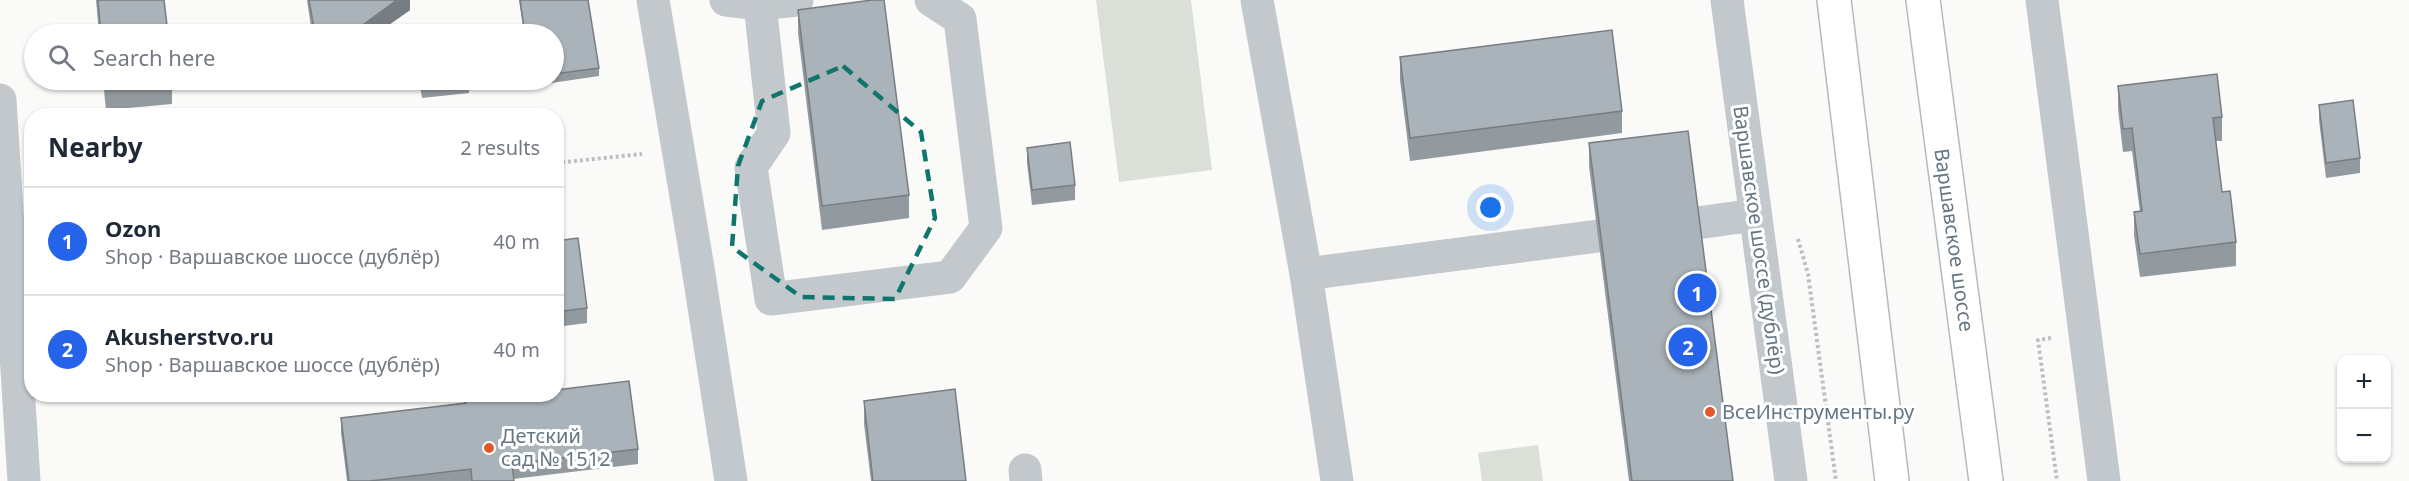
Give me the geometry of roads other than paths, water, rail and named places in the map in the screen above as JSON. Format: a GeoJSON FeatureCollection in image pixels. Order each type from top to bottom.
{"type":"FeatureCollection","features":[{"type":"Feature","properties":{"kind":"main road"},"geometry":{"type":"LineString","coordinates":[[1834,0],[1892,481]]}},
{"type":"Feature","properties":{"kind":"main road","name":"Варшавское шоссе"},"geometry":{"type":"LineString","coordinates":[[1923,0],[1986,481]]}},
{"type":"Feature","properties":{"kind":"street"},"geometry":{"type":"LineString","coordinates":[[653,0],[731,481]]}},
{"type":"Feature","properties":{"kind":"street"},"geometry":{"type":"LineString","coordinates":[[726,0],[760,4],[797,0]]}},
{"type":"Feature","properties":{"kind":"street"},"geometry":{"type":"LineString","coordinates":[[760,4],[774,134],[751,167],[771,299],[950,278],[986,228],[960,19],[931,0]]}},
{"type":"Feature","properties":{"kind":"street"},"geometry":{"type":"LineString","coordinates":[[1257,0],[1306,274],[1337,481]]}},
{"type":"Feature","properties":{"kind":"street","name":"Варшавское шоссе (дублёр)"},"geometry":{"type":"LineString","coordinates":[[1727,0],[1791,481]]}},
{"type":"Feature","properties":{"kind":"street"},"geometry":{"type":"LineString","coordinates":[[2042,0],[2104,481]]}},
{"type":"Feature","properties":{"kind":"street"},"geometry":{"type":"LineString","coordinates":[[0,100],[24,481]]}},
{"type":"Feature","properties":{"kind":"street"},"geometry":{"type":"LineString","coordinates":[[1697,223],[1755,215]]}},
{"type":"Feature","properties":{"kind":"street"},"geometry":{"type":"LineString","coordinates":[[1306,274],[1598,236]]}},
{"type":"Feature","properties":{"kind":"place","name":"Ozon"},"geometry":{"type":"Point","coordinates":[1697,293]}},
{"type":"Feature","properties":{"kind":"place","name":"Akusherstvo.ru"},"geometry":{"type":"Point","coordinates":[1688,347]}},
{"type":"Feature","properties":{"kind":"place","name":"ВсеИнструменты.ру"},"geometry":{"type":"Point","coordinates":[1710,412]}},
{"type":"Feature","properties":{"kind":"place","name":"Детский сад № 1512"},"geometry":{"type":"Point","coordinates":[489,448]}}]}
